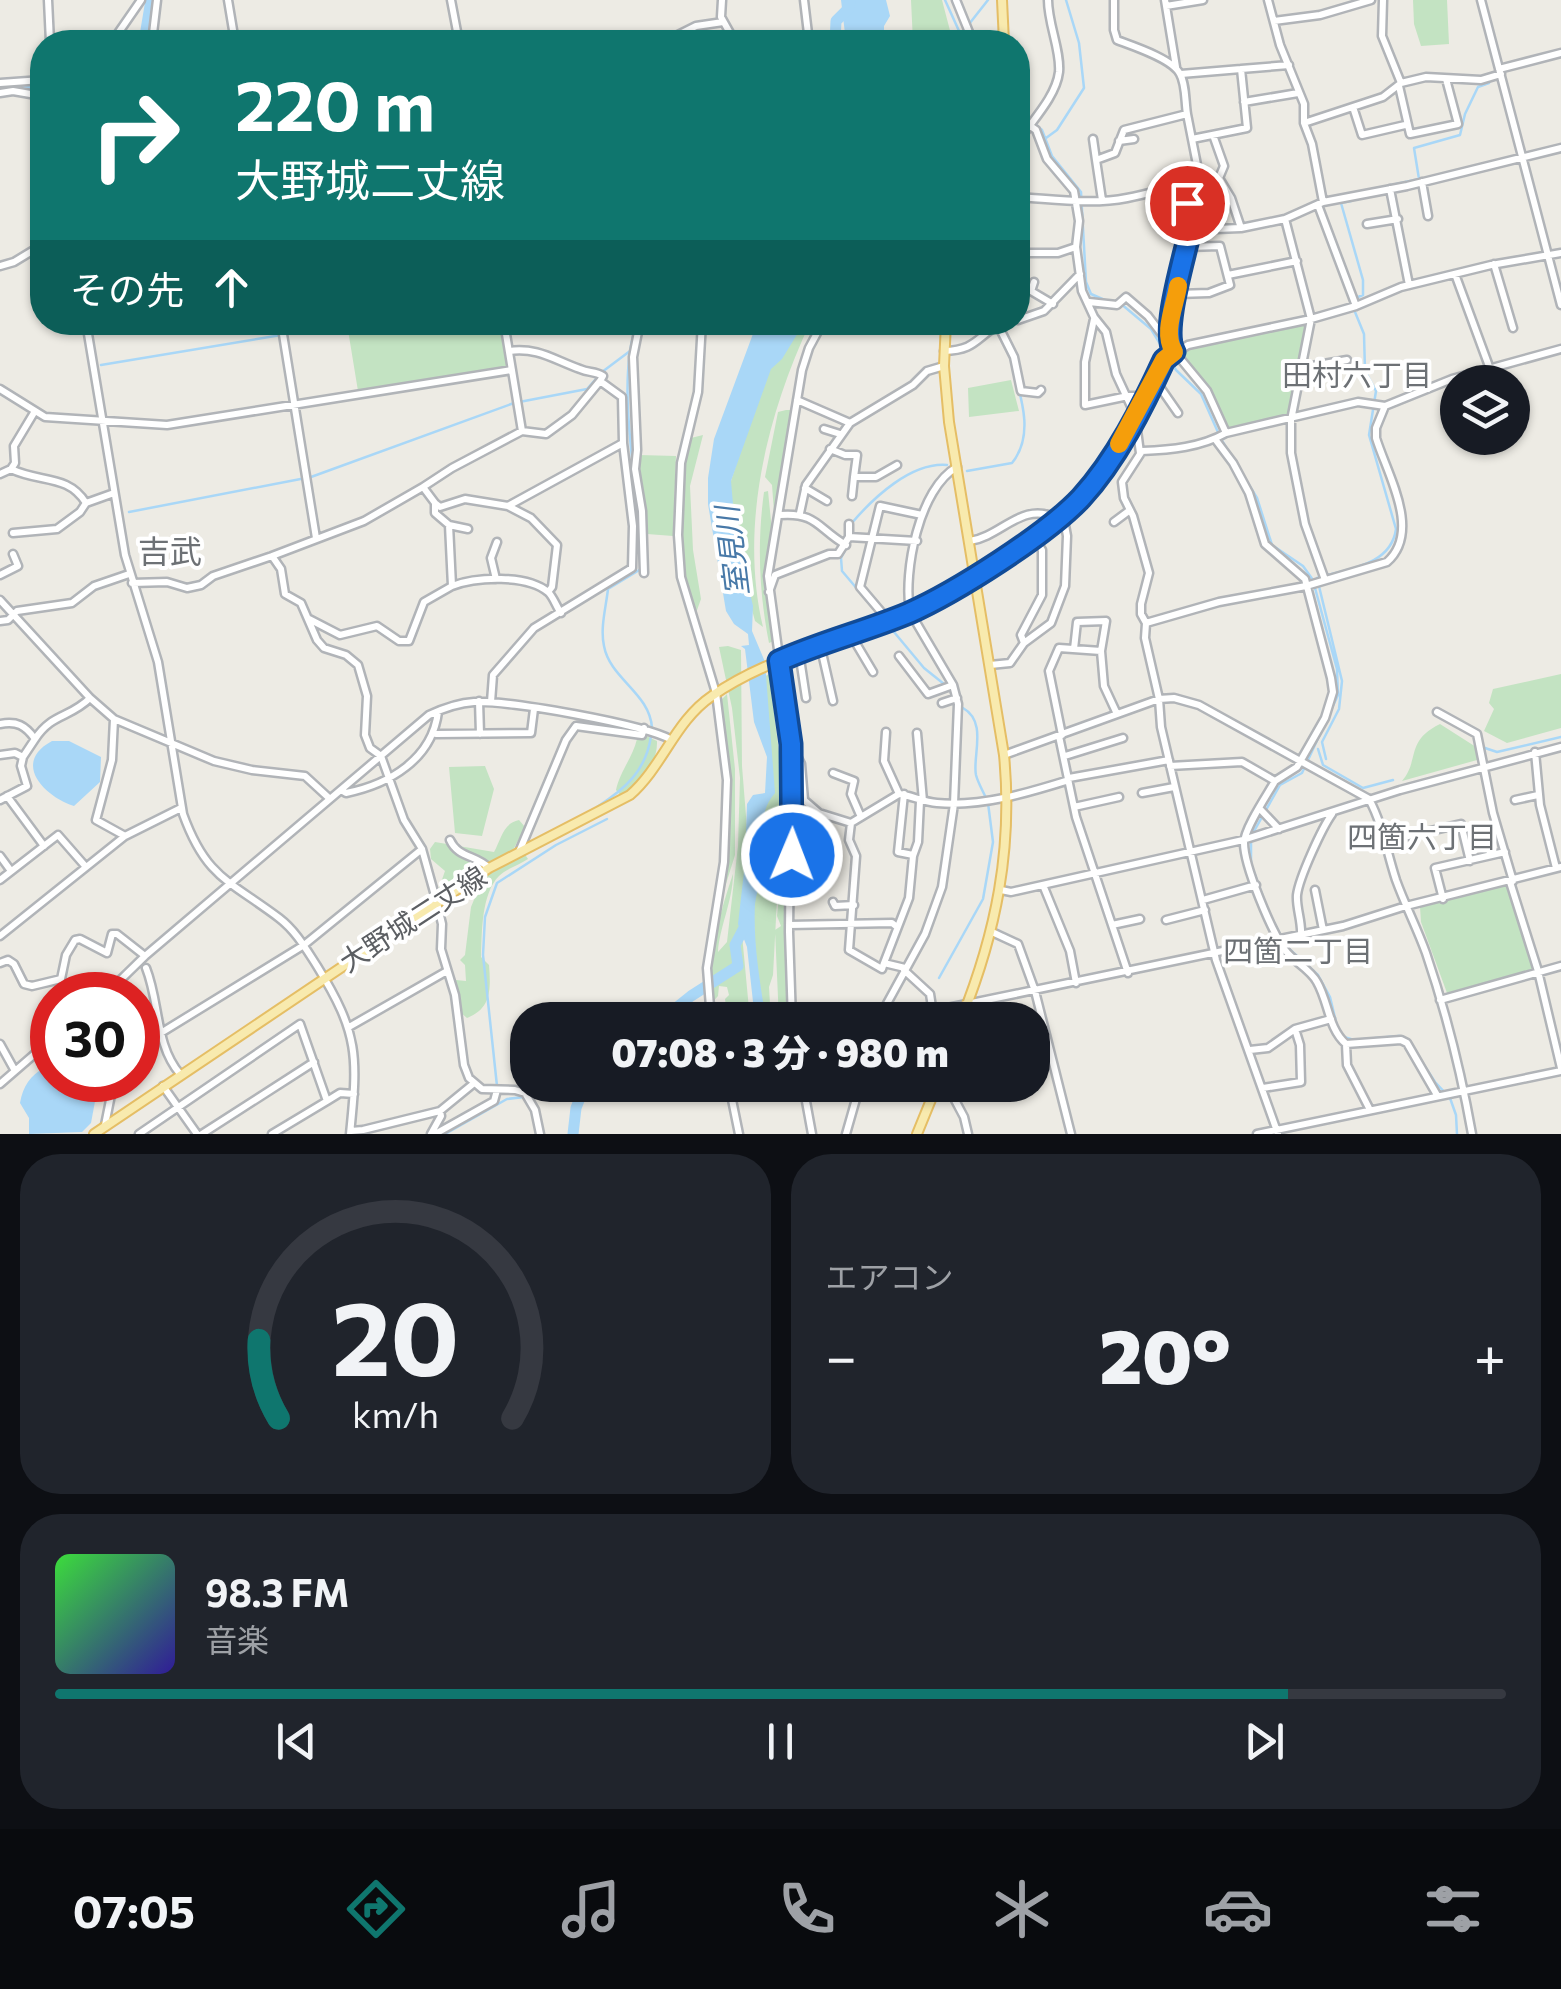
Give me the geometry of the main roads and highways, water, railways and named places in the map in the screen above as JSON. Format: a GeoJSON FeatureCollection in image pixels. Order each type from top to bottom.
{"type":"FeatureCollection","features":[{"type":"Feature","properties":{"kind":"main road"},"geometry":{"type":"LineString","coordinates":[[1002,0],[1003,30]]}},
{"type":"Feature","properties":{"kind":"main road"},"geometry":{"type":"LineString","coordinates":[[945,335],[944,366],[957,467],[1008,798],[1001,890],[992,932],[968,1002]]}},
{"type":"Feature","properties":{"kind":"main road","name":"大野城二丈線"},"geometry":{"type":"LineString","coordinates":[[94,1134],[489,868],[630,795],[649,779],[686,720],[716,693],[820,643],[910,612],[975,575]]}},
{"type":"Feature","properties":{"kind":"main road"},"geometry":{"type":"LineString","coordinates":[[917,1134],[929,1102]]}},
{"type":"Feature","properties":{"kind":"water"},"geometry":{"type":"Polygon","coordinates":[[[841,0],[886,0],[890,16],[884,30],[845,30],[841,0]]]}},
{"type":"Feature","properties":{"kind":"water"},"geometry":{"type":"Polygon","coordinates":[[[753,335],[797,335],[771,369],[731,481],[737,551],[753,606],[752,631],[765,662],[775,793],[764,816],[764,859],[755,904],[764,1002],[753,1002],[747,947],[738,924],[747,804],[753,795],[765,793],[767,757],[754,722],[745,649],[741,646],[749,645],[748,634],[734,624],[726,611],[708,504],[714,439],[753,335]]]}},
{"type":"Feature","properties":{"kind":"water"},"geometry":{"type":"Polygon","coordinates":[[[52,741],[69,741],[101,757],[100,782],[74,806],[43,787],[33,769],[40,750],[52,741]]]}},
{"type":"Feature","properties":{"kind":"water"},"geometry":{"type":"Polygon","coordinates":[[[30,1080],[30,1102],[95,1102],[91,1123],[82,1132],[29,1134],[29,1118],[20,1103],[30,1080]]]}},
{"type":"Feature","properties":{"kind":"waterway"},"geometry":{"type":"LineString","coordinates":[[146,30],[151,0]]}},
{"type":"Feature","properties":{"kind":"waterway","name":"室見川"},"geometry":{"type":"LineString","coordinates":[[836,30],[836,21],[849,8],[850,0]]}},
{"type":"Feature","properties":{"kind":"waterway"},"geometry":{"type":"LineString","coordinates":[[945,0],[959,30]]}},
{"type":"Feature","properties":{"kind":"waterway"},"geometry":{"type":"LineString","coordinates":[[964,30],[988,0]]}},
{"type":"Feature","properties":{"kind":"waterway"},"geometry":{"type":"LineString","coordinates":[[1046,138],[1057,130],[1084,88],[1079,43],[1066,0]]}},
{"type":"Feature","properties":{"kind":"waterway"},"geometry":{"type":"LineString","coordinates":[[1360,192],[1419,179],[1414,148],[1460,135],[1478,87],[1489,83]]}},
{"type":"Feature","properties":{"kind":"waterway"},"geometry":{"type":"LineString","coordinates":[[0,86],[30,87]]}},
{"type":"Feature","properties":{"kind":"waterway"},"geometry":{"type":"LineString","coordinates":[[1030,120],[1042,130],[1052,156],[1081,192],[1086,282],[1091,294],[1107,301]]}},
{"type":"Feature","properties":{"kind":"waterway"},"geometry":{"type":"LineString","coordinates":[[1351,201],[1341,203],[1363,280],[1363,295],[1358,297]]}},
{"type":"Feature","properties":{"kind":"waterway"},"geometry":{"type":"LineString","coordinates":[[1120,303],[1151,329],[1176,370],[1201,394],[1221,439],[1257,498],[1272,545],[1303,566],[1313,580]]}},
{"type":"Feature","properties":{"kind":"waterway"},"geometry":{"type":"LineString","coordinates":[[1326,759],[1322,742],[1339,709],[1342,681],[1317,578],[1377,558],[1386,551],[1396,529],[1369,435],[1376,391],[1365,371],[1364,334],[1355,312]]}},
{"type":"Feature","properties":{"kind":"waterway"},"geometry":{"type":"LineString","coordinates":[[101,365],[282,335]]}},
{"type":"Feature","properties":{"kind":"waterway"},"geometry":{"type":"LineString","coordinates":[[634,335],[628,395],[641,569],[608,589],[603,632],[608,658],[638,695],[652,728]]}},
{"type":"Feature","properties":{"kind":"waterway"},"geometry":{"type":"LineString","coordinates":[[129,512],[311,477],[514,403],[587,389],[630,351]]}},
{"type":"Feature","properties":{"kind":"waterway"},"geometry":{"type":"LineString","coordinates":[[967,471],[1012,463],[1019,451],[1023,411],[1010,356]]}},
{"type":"Feature","properties":{"kind":"waterway"},"geometry":{"type":"LineString","coordinates":[[851,524],[870,503],[907,475],[947,465]]}},
{"type":"Feature","properties":{"kind":"waterway"},"geometry":{"type":"LineString","coordinates":[[850,541],[841,558],[842,571],[880,616]]}},
{"type":"Feature","properties":{"kind":"waterway"},"geometry":{"type":"LineString","coordinates":[[1253,833],[1280,785],[1302,773],[1338,695],[1337,669],[1315,588]]}},
{"type":"Feature","properties":{"kind":"waterway"},"geometry":{"type":"LineString","coordinates":[[889,626],[924,668],[944,684]]}},
{"type":"Feature","properties":{"kind":"waterway"},"geometry":{"type":"LineString","coordinates":[[963,708],[975,722],[976,775],[986,798]]}},
{"type":"Feature","properties":{"kind":"waterway"},"geometry":{"type":"LineString","coordinates":[[597,807],[633,778],[651,736]]}},
{"type":"Feature","properties":{"kind":"waterway"},"geometry":{"type":"LineString","coordinates":[[1485,748],[1497,752],[1561,737]]}},
{"type":"Feature","properties":{"kind":"waterway"},"geometry":{"type":"LineString","coordinates":[[1318,749],[1323,765],[1363,788],[1393,780]]}},
{"type":"Feature","properties":{"kind":"waterway"},"geometry":{"type":"LineString","coordinates":[[939,978],[983,899],[993,842],[988,803]]}},
{"type":"Feature","properties":{"kind":"waterway"},"geometry":{"type":"LineString","coordinates":[[497,1086],[483,955],[485,917],[497,883],[556,845],[607,819]]}},
{"type":"Feature","properties":{"kind":"waterway"},"geometry":{"type":"LineString","coordinates":[[1251,841],[1251,864],[1264,900]]}},
{"type":"Feature","properties":{"kind":"waterway"},"geometry":{"type":"LineString","coordinates":[[1271,917],[1287,947],[1318,975],[1330,997],[1337,1026]]}},
{"type":"Feature","properties":{"kind":"waterway"},"geometry":{"type":"LineString","coordinates":[[684,1002],[738,966],[735,945],[746,924]]}},
{"type":"Feature","properties":{"kind":"waterway"},"geometry":{"type":"LineString","coordinates":[[1344,1037],[1407,1039],[1450,1098],[1457,1134]]}},
{"type":"Feature","properties":{"kind":"waterway"},"geometry":{"type":"LineString","coordinates":[[445,1134],[510,1099]]}},
{"type":"Feature","properties":{"kind":"waterway"},"geometry":{"type":"LineString","coordinates":[[573,1134],[578,1102]]}},
{"type":"Feature","properties":{"kind":"district","name":"田村六丁目"},"geometry":{"type":"Point","coordinates":[1357,376]}},
{"type":"Feature","properties":{"kind":"district","name":"吉武"},"geometry":{"type":"Point","coordinates":[170,552]}},
{"type":"Feature","properties":{"kind":"district","name":"四箇六丁目"},"geometry":{"type":"Point","coordinates":[1422,838]}},
{"type":"Feature","properties":{"kind":"district","name":"四箇二丁目"},"geometry":{"type":"Point","coordinates":[1298,952]}}]}
